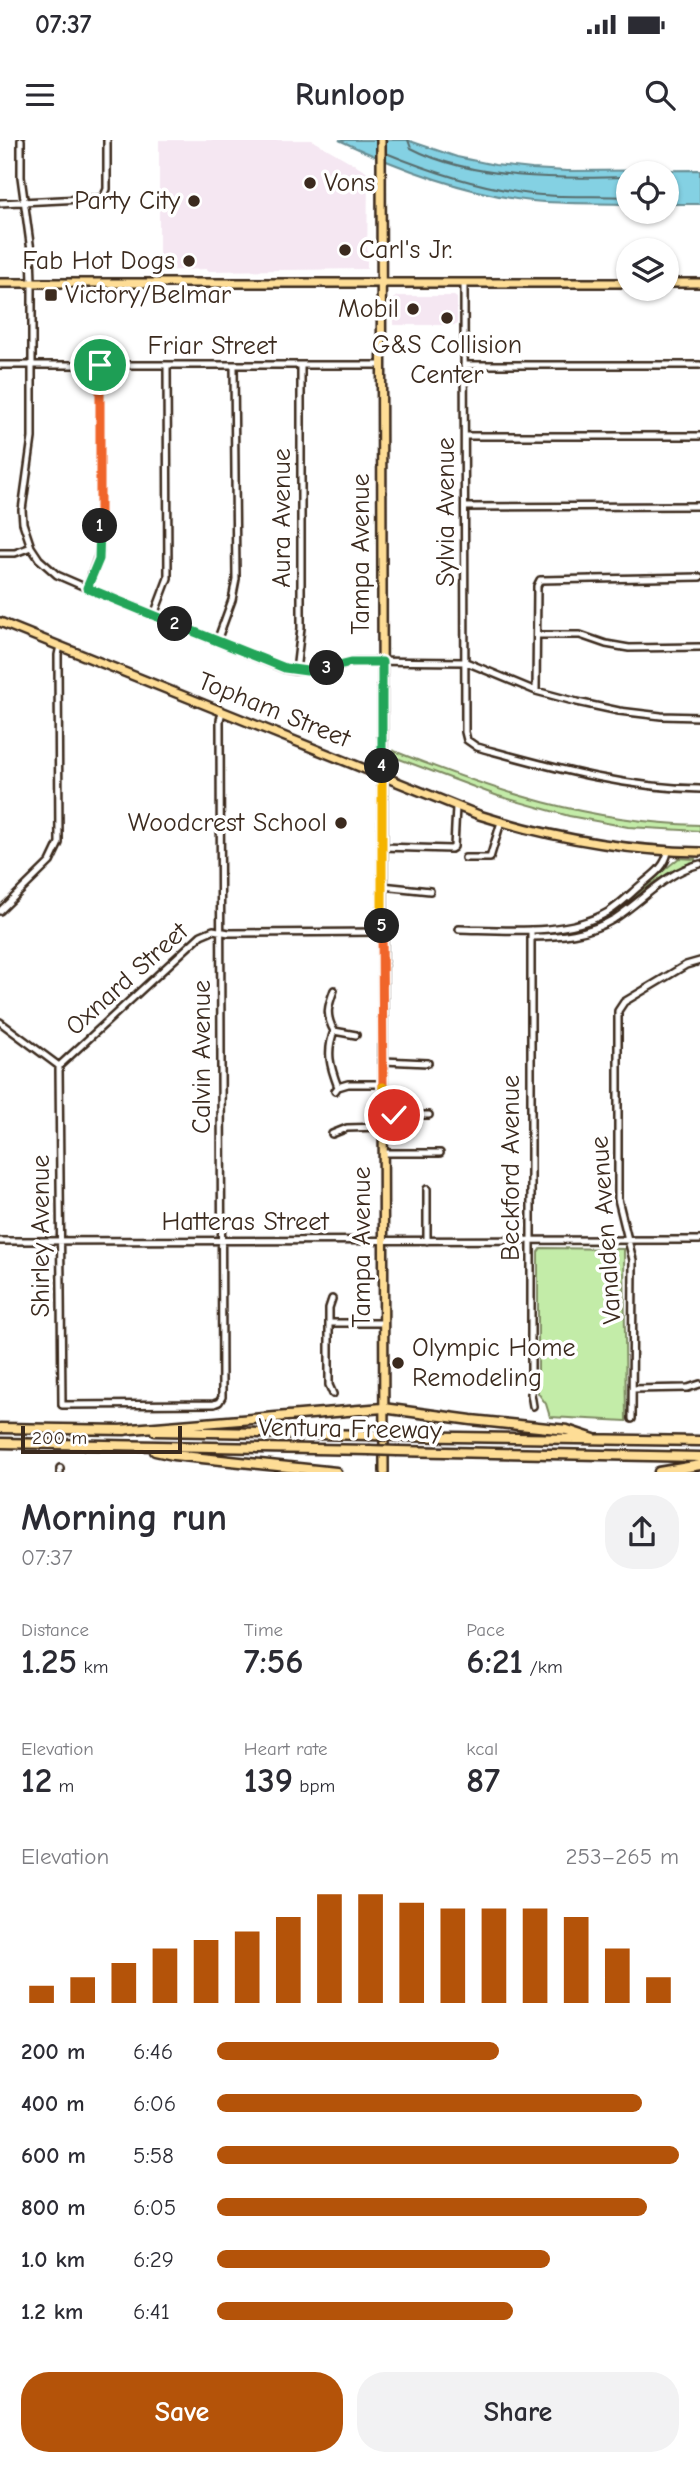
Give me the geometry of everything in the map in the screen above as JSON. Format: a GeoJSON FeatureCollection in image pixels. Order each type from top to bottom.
{"type":"FeatureCollection","features":[{"type":"Feature","properties":{"kind":"highway"},"geometry":{"type":"LineString","coordinates":[[120,1430],[383,1408],[567,1430],[594,1438]]}},
{"type":"Feature","properties":{"kind":"highway","name":"Ventura Freeway"},"geometry":{"type":"LineString","coordinates":[[0,1428],[700,1441]]}},
{"type":"Feature","properties":{"kind":"highway","name":"Ventura Freeway"},"geometry":{"type":"LineString","coordinates":[[0,1444],[700,1457]]}},
{"type":"Feature","properties":{"kind":"highway"},"geometry":{"type":"LineString","coordinates":[[142,1448],[173,1455],[336,1472]]}},
{"type":"Feature","properties":{"kind":"highway"},"geometry":{"type":"LineString","coordinates":[[659,1472],[700,1465]]}},
{"type":"Feature","properties":{"kind":"main road","name":"Tampa Avenue"},"geometry":{"type":"LineString","coordinates":[[381,140],[384,1472]]}},
{"type":"Feature","properties":{"kind":"main road"},"geometry":{"type":"LineString","coordinates":[[0,283],[616,283]]}},
{"type":"Feature","properties":{"kind":"main road"},"geometry":{"type":"LineString","coordinates":[[679,283],[700,283]]}},
{"type":"Feature","properties":{"kind":"main road","name":"Topham Street"},"geometry":{"type":"LineString","coordinates":[[0,622],[456,807],[501,822],[579,841],[668,852],[700,852]]}},
{"type":"Feature","properties":{"kind":"street"},"geometry":{"type":"LineString","coordinates":[[22,140],[24,203],[31,251],[32,283],[31,460],[22,510],[24,530],[31,547],[39,559],[57,575],[296,671],[320,670],[351,662],[466,662],[536,691],[619,711],[700,717]]}},
{"type":"Feature","properties":{"kind":"street"},"geometry":{"type":"LineString","coordinates":[[0,203],[98,199],[106,194],[107,140]]}},
{"type":"Feature","properties":{"kind":"street","name":"Sylvia Avenue"},"geometry":{"type":"LineString","coordinates":[[464,283],[467,740],[477,747],[586,777],[647,787],[700,789]]}},
{"type":"Feature","properties":{"kind":"street","name":"Friar Street"},"geometry":{"type":"LineString","coordinates":[[0,365],[382,365]]}},
{"type":"Feature","properties":{"kind":"street"},"geometry":{"type":"LineString","coordinates":[[87,588],[100,551],[100,365]]}},
{"type":"Feature","properties":{"kind":"street"},"geometry":{"type":"LineString","coordinates":[[154,615],[168,578],[167,365]]}},
{"type":"Feature","properties":{"kind":"street"},"geometry":{"type":"LineString","coordinates":[[217,641],[232,600],[236,579],[234,365]]}},
{"type":"Feature","properties":{"kind":"street","name":"Aura Avenue"},"geometry":{"type":"LineString","coordinates":[[296,671],[301,628],[301,365]]}},
{"type":"Feature","properties":{"kind":"street"},"geometry":{"type":"LineString","coordinates":[[464,365],[700,365]]}},
{"type":"Feature","properties":{"kind":"street"},"geometry":{"type":"LineString","coordinates":[[465,436],[700,436]]}},
{"type":"Feature","properties":{"kind":"street"},"geometry":{"type":"LineString","coordinates":[[465,507],[700,506]]}},
{"type":"Feature","properties":{"kind":"street"},"geometry":{"type":"LineString","coordinates":[[0,553],[15,553],[31,547]]}},
{"type":"Feature","properties":{"kind":"street"},"geometry":{"type":"LineString","coordinates":[[536,691],[537,586],[540,580],[700,577]]}},
{"type":"Feature","properties":{"kind":"street"},"geometry":{"type":"LineString","coordinates":[[537,635],[580,635],[629,648],[700,647]]}},
{"type":"Feature","properties":{"kind":"street"},"geometry":{"type":"LineString","coordinates":[[0,911],[50,862],[59,843],[58,655],[61,646]]}},
{"type":"Feature","properties":{"kind":"street","name":"Calvin Avenue"},"geometry":{"type":"LineString","coordinates":[[219,1402],[222,1397],[222,712]]}},
{"type":"Feature","properties":{"kind":"street"},"geometry":{"type":"LineString","coordinates":[[382,847],[451,849],[454,847],[456,807]]}},
{"type":"Feature","properties":{"kind":"street"},"geometry":{"type":"LineString","coordinates":[[465,858],[490,858],[501,822]]}},
{"type":"Feature","properties":{"kind":"street"},"geometry":{"type":"LineString","coordinates":[[531,933],[577,925],[610,911],[665,864],[668,852]]}},
{"type":"Feature","properties":{"kind":"street"},"geometry":{"type":"LineString","coordinates":[[459,929],[558,937],[593,929],[616,918],[670,876],[700,864]]}},
{"type":"Feature","properties":{"kind":"street"},"geometry":{"type":"LineString","coordinates":[[382,886],[430,891]]}},
{"type":"Feature","properties":{"kind":"street","name":"Oxnard Street"},"geometry":{"type":"LineString","coordinates":[[0,1022],[59,1066],[201,935],[213,930],[229,933],[382,932]]}},
{"type":"Feature","properties":{"kind":"street","name":"Beckford Avenue"},"geometry":{"type":"LineString","coordinates":[[531,933],[531,1394],[534,1406]]}},
{"type":"Feature","properties":{"kind":"street","name":"Vanalden Avenue"},"geometry":{"type":"LineString","coordinates":[[632,1419],[633,1260],[618,1199],[618,1011],[624,1002],[686,964],[700,961]]}},
{"type":"Feature","properties":{"kind":"street"},"geometry":{"type":"LineString","coordinates":[[334,990],[327,1007],[327,1016],[334,1031],[328,1048],[328,1058],[337,1089],[348,1084],[383,1084]]}},
{"type":"Feature","properties":{"kind":"street"},"geometry":{"type":"LineString","coordinates":[[334,1031],[356,1035]]}},
{"type":"Feature","properties":{"kind":"street"},"geometry":{"type":"LineString","coordinates":[[383,1061],[428,1063]]}},
{"type":"Feature","properties":{"kind":"street","name":"Shirley Avenue"},"geometry":{"type":"LineString","coordinates":[[59,1066],[62,1405],[219,1402]]}},
{"type":"Feature","properties":{"kind":"street"},"geometry":{"type":"LineString","coordinates":[[383,1115],[429,1115]]}},
{"type":"Feature","properties":{"kind":"street"},"geometry":{"type":"LineString","coordinates":[[332,1134],[346,1128],[383,1127]]}},
{"type":"Feature","properties":{"kind":"street"},"geometry":{"type":"LineString","coordinates":[[383,1153],[440,1153]]}},
{"type":"Feature","properties":{"kind":"street"},"geometry":{"type":"LineString","coordinates":[[427,1189],[427,1241]]}},
{"type":"Feature","properties":{"kind":"street","name":"Hatteras Street"},"geometry":{"type":"LineString","coordinates":[[0,1241],[700,1240]]}},
{"type":"Feature","properties":{"kind":"street"},"geometry":{"type":"LineString","coordinates":[[332,1299],[329,1307],[329,1385],[333,1394]]}},
{"type":"Feature","properties":{"kind":"street"},"geometry":{"type":"LineString","coordinates":[[329,1323],[383,1323]]}},
{"type":"Feature","properties":{"kind":"street"},"geometry":{"type":"LineString","coordinates":[[632,1389],[688,1388],[700,1384]]}},
{"type":"Feature","properties":{"kind":"shaded area"},"geometry":{"type":"Polygon","coordinates":[[[159,140],[312,140],[368,172],[367,269],[159,271],[159,140]]]}},
{"type":"Feature","properties":{"kind":"shaded area"},"geometry":{"type":"Polygon","coordinates":[[[397,296],[454,296],[457,298],[457,325],[394,325],[393,299],[397,296]]]}},
{"type":"Feature","properties":{"kind":"green space"},"geometry":{"type":"Polygon","coordinates":[[[394,751],[507,792],[544,802],[619,818],[700,825],[700,831],[628,827],[569,816],[498,796],[394,757],[394,751]]]}},
{"type":"Feature","properties":{"kind":"green space"},"geometry":{"type":"Polygon","coordinates":[[[679,858],[696,861],[658,880],[589,927],[574,932],[541,934],[541,930],[588,923],[632,896],[679,858]]]}},
{"type":"Feature","properties":{"kind":"green space"},"geometry":{"type":"Polygon","coordinates":[[[541,1248],[624,1249],[626,1421],[550,1417],[546,1404],[538,1393],[538,1252],[541,1248]]]}},
{"type":"Feature","properties":{"kind":"water"},"geometry":{"type":"Polygon","coordinates":[[[339,140],[407,140],[457,157],[495,165],[567,171],[616,171],[616,204],[507,198],[458,186],[339,140]]]}},
{"type":"Feature","properties":{"kind":"water"},"geometry":{"type":"Polygon","coordinates":[[[679,170],[700,170],[700,204],[679,204],[679,170]]]}},
{"type":"Feature","properties":{"kind":"place","name":"Vons"},"geometry":{"type":"Point","coordinates":[310,183]}},
{"type":"Feature","properties":{"kind":"place","name":"Party City"},"geometry":{"type":"Point","coordinates":[194,201]}},
{"type":"Feature","properties":{"kind":"place","name":"Carl's Jr."},"geometry":{"type":"Point","coordinates":[345,250]}},
{"type":"Feature","properties":{"kind":"place","name":"Fab Hot Dogs"},"geometry":{"type":"Point","coordinates":[189,261]}},
{"type":"Feature","properties":{"kind":"place","name":"Victory/Belmar"},"geometry":{"type":"Point","coordinates":[51,295]}},
{"type":"Feature","properties":{"kind":"place","name":"Mobil"},"geometry":{"type":"Point","coordinates":[413,309]}},
{"type":"Feature","properties":{"kind":"place","name":"G&S Collision Center"},"geometry":{"type":"Point","coordinates":[447,318]}},
{"type":"Feature","properties":{"kind":"place","name":"Woodcrest School"},"geometry":{"type":"Point","coordinates":[341,823]}},
{"type":"Feature","properties":{"kind":"place","name":"Olympic Home Remodeling"},"geometry":{"type":"Point","coordinates":[398,1363]}},
{"type":"Feature","properties":{"kind":"route"},"geometry":{"type":"LineString","coordinates":[[100,365],[100,551],[87,588],[296,671],[320,670],[351,662],[382,662],[383,1115],[394,1115]]}}]}
